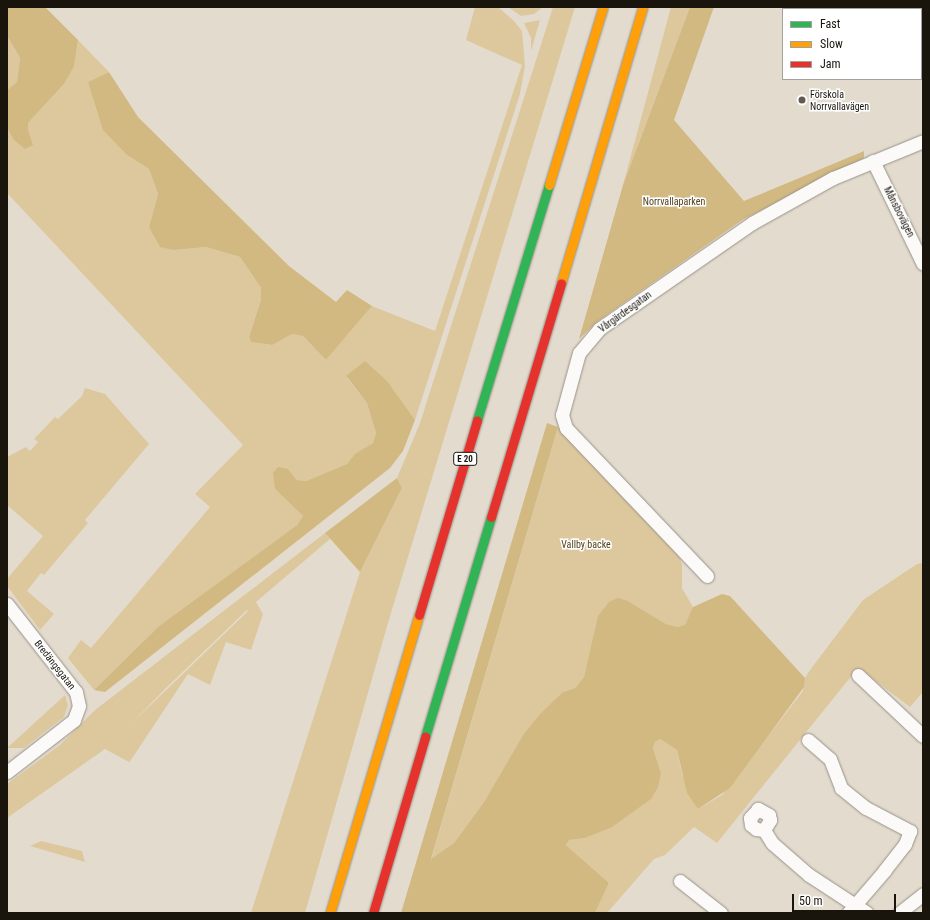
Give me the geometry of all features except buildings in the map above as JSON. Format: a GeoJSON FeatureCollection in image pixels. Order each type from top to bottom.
{"type":"FeatureCollection","features":[{"type":"Feature","properties":{"kind":"highway","name":"E 20"},"geometry":{"type":"LineString","coordinates":[[330,913],[490,374],[603,7]]}},
{"type":"Feature","properties":{"kind":"highway"},"geometry":{"type":"LineString","coordinates":[[373,913],[643,7]]}},
{"type":"Feature","properties":{"kind":"street","name":"Vårgärdesgatan"},"geometry":{"type":"LineString","coordinates":[[707,576],[566,428],[562,416],[579,353],[599,329],[752,223],[834,178],[923,141]]}},
{"type":"Feature","properties":{"kind":"street","name":"Månsbovägen"},"geometry":{"type":"LineString","coordinates":[[873,161],[923,264]]}},
{"type":"Feature","properties":{"kind":"street","name":"Bredängsgatan"},"geometry":{"type":"LineString","coordinates":[[7,604],[76,692],[79,706],[74,720],[9,768]]}},
{"type":"Feature","properties":{"kind":"street"},"geometry":{"type":"LineString","coordinates":[[858,675],[923,736]]}},
{"type":"Feature","properties":{"kind":"street"},"geometry":{"type":"LineString","coordinates":[[808,740],[830,759],[841,788],[866,808],[910,831],[893,860],[852,909]]}},
{"type":"Feature","properties":{"kind":"street"},"geometry":{"type":"LineString","coordinates":[[764,830],[772,843],[852,909],[867,913]]}},
{"type":"Feature","properties":{"kind":"street"},"geometry":{"type":"LineString","coordinates":[[680,881],[721,913]]}},
{"type":"Feature","properties":{"kind":"street"},"geometry":{"type":"LineString","coordinates":[[899,913],[923,894]]}},
{"type":"Feature","properties":{"kind":"green space"},"geometry":{"type":"Polygon","coordinates":[[[7,7],[45,7],[78,40],[74,67],[64,84],[28,123],[28,130],[33,145],[25,149],[13,139],[7,128],[7,90],[17,82],[20,58],[7,36],[7,7]]]}},
{"type":"Feature","properties":{"kind":"green space"},"geometry":{"type":"Polygon","coordinates":[[[475,7],[498,7],[514,21],[522,31],[525,66],[520,94],[415,420],[388,382],[346,377],[367,403],[376,433],[373,443],[356,454],[347,464],[306,481],[297,480],[288,469],[275,489],[303,516],[297,525],[159,626],[94,690],[68,658],[81,640],[91,648],[210,507],[195,494],[243,445],[7,193],[7,128],[13,139],[28,130],[28,123],[64,84],[74,67],[78,40],[109,72],[88,82],[127,155],[149,169],[158,194],[149,227],[174,250],[206,247],[240,257],[261,288],[261,300],[249,337],[251,342],[271,345],[292,334],[303,336],[326,360],[372,306],[435,331],[522,65],[466,40],[475,7]]]}},
{"type":"Feature","properties":{"kind":"green space"},"geometry":{"type":"Polygon","coordinates":[[[508,7],[543,7],[534,14],[521,16],[508,7]]]}},
{"type":"Feature","properties":{"kind":"green space"},"geometry":{"type":"Polygon","coordinates":[[[553,7],[575,7],[388,623],[305,913],[251,913],[360,572],[402,488],[397,478],[420,423],[553,7]]]}},
{"type":"Feature","properties":{"kind":"green space"},"geometry":{"type":"Polygon","coordinates":[[[671,7],[690,7],[623,185],[671,7]]]}},
{"type":"Feature","properties":{"kind":"green space","name":"Norrvallaparken"},"geometry":{"type":"Polygon","coordinates":[[[690,7],[714,7],[674,120],[744,201],[864,151],[864,158],[742,220],[598,321],[579,339],[623,185],[690,7]]]}},
{"type":"Feature","properties":{"kind":"green space"},"geometry":{"type":"Polygon","coordinates":[[[540,20],[531,51],[531,38],[524,23],[540,20]]]}},
{"type":"Feature","properties":{"kind":"green space"},"geometry":{"type":"Polygon","coordinates":[[[7,36],[20,58],[17,82],[7,90],[7,36]]]}},
{"type":"Feature","properties":{"kind":"green space"},"geometry":{"type":"Polygon","coordinates":[[[109,72],[138,117],[289,266],[336,302],[347,290],[372,306],[326,360],[303,336],[292,334],[272,345],[251,342],[249,337],[261,300],[261,288],[240,257],[206,247],[174,250],[160,247],[149,227],[158,194],[149,169],[127,155],[103,130],[88,82],[109,72]]]}},
{"type":"Feature","properties":{"kind":"green space"},"geometry":{"type":"Polygon","coordinates":[[[365,361],[388,382],[415,420],[403,451],[390,468],[105,692],[94,690],[159,626],[297,525],[303,516],[275,489],[273,473],[278,467],[288,469],[297,480],[306,481],[347,464],[355,454],[373,443],[376,433],[367,403],[346,376],[365,361]]]}},
{"type":"Feature","properties":{"kind":"green space"},"geometry":{"type":"Polygon","coordinates":[[[85,388],[105,394],[149,444],[85,520],[88,523],[44,575],[41,573],[27,591],[54,614],[40,630],[7,586],[7,579],[43,536],[7,505],[7,457],[26,447],[30,451],[38,442],[34,439],[55,417],[58,419],[82,396],[85,388]]]}},
{"type":"Feature","properties":{"kind":"green space"},"geometry":{"type":"Polygon","coordinates":[[[547,423],[558,427],[431,859],[454,843],[484,802],[523,735],[540,714],[563,692],[575,688],[584,677],[598,616],[609,602],[618,598],[628,601],[666,624],[678,627],[685,625],[693,607],[722,594],[730,596],[805,678],[804,687],[730,788],[698,809],[687,793],[677,750],[660,739],[655,742],[653,748],[661,773],[658,787],[651,799],[612,827],[585,838],[569,840],[566,845],[609,883],[595,913],[401,913],[547,423]]]}},
{"type":"Feature","properties":{"kind":"green space","name":"Vallby backe"},"geometry":{"type":"Polygon","coordinates":[[[558,427],[678,553],[682,564],[682,588],[693,607],[691,617],[685,626],[678,627],[666,624],[628,601],[591,650],[584,677],[575,688],[563,692],[523,735],[484,802],[454,843],[431,860],[558,427]]]}},
{"type":"Feature","properties":{"kind":"green space"},"geometry":{"type":"Polygon","coordinates":[[[397,478],[402,488],[360,572],[325,533],[397,478]]]}},
{"type":"Feature","properties":{"kind":"green space"},"geometry":{"type":"Polygon","coordinates":[[[325,533],[330,539],[256,602],[263,614],[251,650],[226,642],[210,685],[188,674],[129,762],[105,749],[7,818],[7,784],[60,745],[95,710],[325,533]],[[247,610],[166,688],[132,723],[248,611],[247,610]]]}},
{"type":"Feature","properties":{"kind":"green space"},"geometry":{"type":"Polygon","coordinates":[[[923,563],[923,692],[910,707],[869,676],[853,674],[717,843],[694,827],[665,855],[654,859],[607,913],[595,913],[609,883],[566,845],[569,840],[585,838],[661,773],[653,748],[655,742],[660,739],[677,750],[682,774],[698,809],[722,795],[803,691],[805,678],[810,670],[863,600],[917,564],[923,563]]]}},
{"type":"Feature","properties":{"kind":"green space"},"geometry":{"type":"Polygon","coordinates":[[[65,695],[68,705],[64,717],[24,748],[7,748],[65,695]]]}},
{"type":"Feature","properties":{"kind":"green space"},"geometry":{"type":"Polygon","coordinates":[[[41,841],[82,851],[85,862],[30,846],[41,841]]]}},
{"type":"Feature","properties":{"kind":"traffic: fast"},"geometry":{"type":"LineString","coordinates":[[477,420],[549,185]]}},
{"type":"Feature","properties":{"kind":"traffic: fast"},"geometry":{"type":"LineString","coordinates":[[425,737],[491,517]]}},
{"type":"Feature","properties":{"kind":"traffic: slow"},"geometry":{"type":"LineString","coordinates":[[549,185],[603,7]]}},
{"type":"Feature","properties":{"kind":"traffic: slow"},"geometry":{"type":"LineString","coordinates":[[561,283],[643,7]]}},
{"type":"Feature","properties":{"kind":"traffic: slow"},"geometry":{"type":"LineString","coordinates":[[330,913],[419,615]]}},
{"type":"Feature","properties":{"kind":"traffic: jam"},"geometry":{"type":"LineString","coordinates":[[491,517],[561,283]]}},
{"type":"Feature","properties":{"kind":"traffic: jam"},"geometry":{"type":"LineString","coordinates":[[419,615],[477,420]]}},
{"type":"Feature","properties":{"kind":"traffic: jam"},"geometry":{"type":"LineString","coordinates":[[373,913],[425,737]]}},
{"type":"Feature","properties":{"kind":"place","name":"Förskola Norrvallavägen"},"geometry":{"type":"Point","coordinates":[802,100]}}]}
